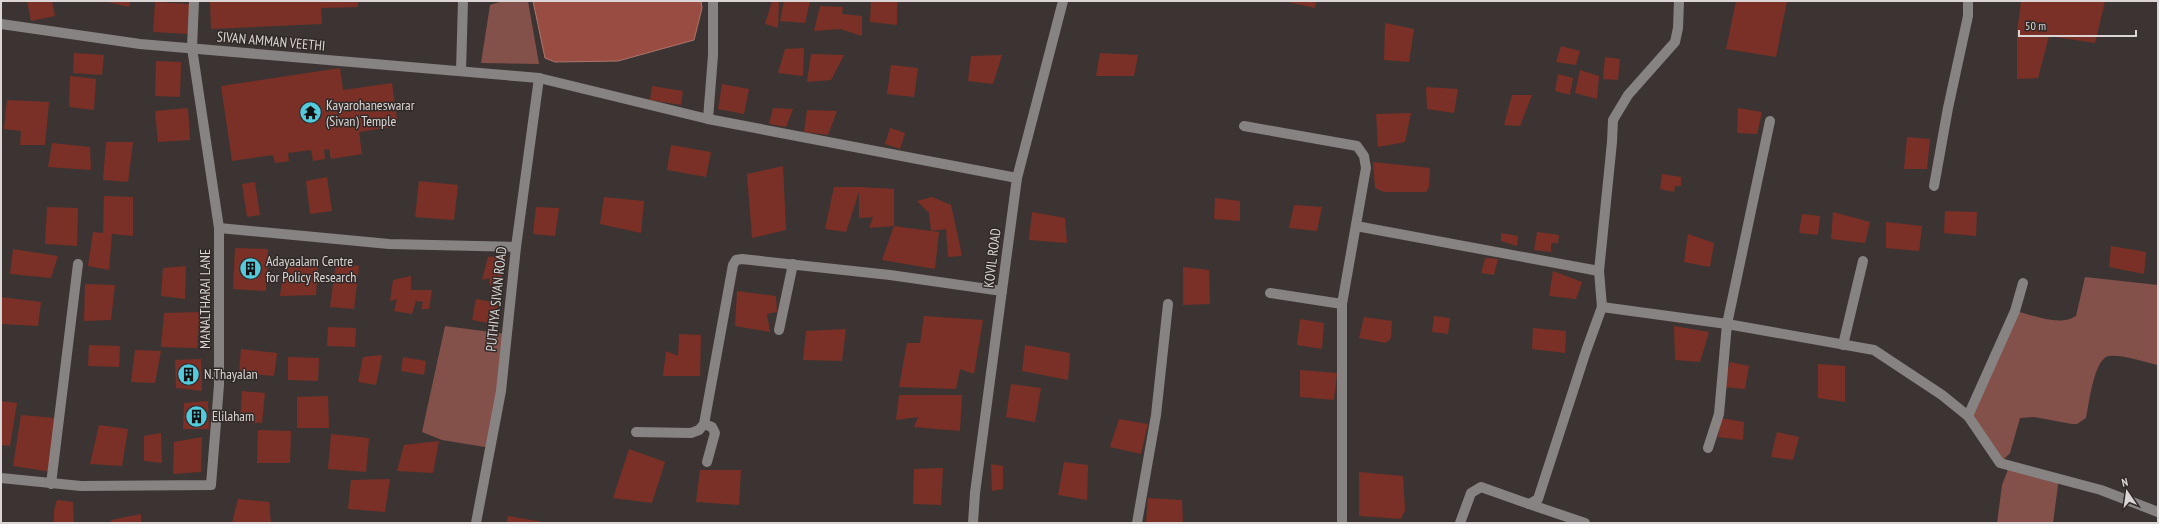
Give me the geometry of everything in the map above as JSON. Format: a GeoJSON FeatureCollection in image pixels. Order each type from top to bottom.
{"type":"FeatureCollection","features":[{"type":"Feature","properties":{"kind":"street","name":"MANALTHARAI LANE"},"geometry":{"type":"LineString","coordinates":[[1,478],[81,486],[211,485],[219,385],[219,228],[192,48],[194,1]]}},
{"type":"Feature","properties":{"kind":"street"},"geometry":{"type":"LineString","coordinates":[[461,71],[463,1]]}},
{"type":"Feature","properties":{"kind":"street"},"geometry":{"type":"LineString","coordinates":[[708,119],[713,55],[713,1]]}},
{"type":"Feature","properties":{"kind":"street","name":"KOVIL ROAD"},"geometry":{"type":"LineString","coordinates":[[973,523],[975,492],[1017,178],[1063,1]]}},
{"type":"Feature","properties":{"kind":"street"},"geometry":{"type":"LineString","coordinates":[[1528,504],[1538,499],[1586,351],[1602,307],[1600,271],[1613,120],[1628,95],[1675,42],[1678,28],[1679,1]]}},
{"type":"Feature","properties":{"kind":"street"},"geometry":{"type":"LineString","coordinates":[[1934,186],[1948,108],[1968,16],[1968,1]]}},
{"type":"Feature","properties":{"kind":"street","name":"SIVAN AMMAN VEETHI"},"geometry":{"type":"LineString","coordinates":[[1,24],[140,44],[539,78],[708,119],[1017,178]]}},
{"type":"Feature","properties":{"kind":"street","name":"PUTHIYA SIVAN ROAD"},"geometry":{"type":"LineString","coordinates":[[476,523],[501,391],[516,248],[539,78]]}},
{"type":"Feature","properties":{"kind":"street"},"geometry":{"type":"LineString","coordinates":[[1708,448],[1719,414],[1727,324],[1770,121]]}},
{"type":"Feature","properties":{"kind":"street"},"geometry":{"type":"LineString","coordinates":[[1244,126],[1357,146],[1364,156],[1366,168],[1342,304],[1342,523]]}},
{"type":"Feature","properties":{"kind":"street"},"geometry":{"type":"LineString","coordinates":[[1356,226],[1600,271]]}},
{"type":"Feature","properties":{"kind":"street"},"geometry":{"type":"LineString","coordinates":[[219,228],[389,244],[516,248]]}},
{"type":"Feature","properties":{"kind":"street"},"geometry":{"type":"LineString","coordinates":[[636,432],[691,433],[700,430],[704,424],[733,264],[736,260],[742,259],[793,264],[1002,291]]}},
{"type":"Feature","properties":{"kind":"street"},"geometry":{"type":"LineString","coordinates":[[1843,345],[1863,261]]}},
{"type":"Feature","properties":{"kind":"street"},"geometry":{"type":"LineString","coordinates":[[51,484],[78,264]]}},
{"type":"Feature","properties":{"kind":"street"},"geometry":{"type":"LineString","coordinates":[[779,330],[793,264]]}},
{"type":"Feature","properties":{"kind":"street"},"geometry":{"type":"LineString","coordinates":[[1968,416],[2015,311],[2023,283]]}},
{"type":"Feature","properties":{"kind":"street"},"geometry":{"type":"LineString","coordinates":[[1270,293],[1342,304]]}},
{"type":"Feature","properties":{"kind":"street"},"geometry":{"type":"LineString","coordinates":[[1137,523],[1156,415],[1168,304]]}},
{"type":"Feature","properties":{"kind":"street"},"geometry":{"type":"LineString","coordinates":[[1602,307],[1727,324],[1874,350],[1942,395],[1968,416],[2000,463],[2100,490],[2158,512]]}},
{"type":"Feature","properties":{"kind":"street"},"geometry":{"type":"LineString","coordinates":[[704,424],[712,427],[715,433],[707,462]]}},
{"type":"Feature","properties":{"kind":"street"},"geometry":{"type":"LineString","coordinates":[[1460,523],[1471,493],[1481,487],[1585,523]]}},
{"type":"Feature","properties":{"kind":"shaded area"},"geometry":{"type":"Polygon","coordinates":[[[503,1],[528,1],[539,64],[481,63],[490,5],[503,1]]]}},
{"type":"Feature","properties":{"kind":"shaded area"},"geometry":{"type":"Polygon","coordinates":[[[533,1],[701,1],[702,8],[694,40],[618,61],[555,62],[545,58],[533,1]]]}},
{"type":"Feature","properties":{"kind":"shaded area"},"geometry":{"type":"Polygon","coordinates":[[[2085,277],[2158,285],[2158,365],[2120,356],[2109,356],[2104,359],[2093,382],[2086,418],[2077,424],[2072,424],[2034,417],[2020,418],[2010,453],[2000,463],[1968,416],[2015,311],[2046,319],[2070,319],[2076,316],[2085,277]]]}},
{"type":"Feature","properties":{"kind":"shaded area"},"geometry":{"type":"Polygon","coordinates":[[[445,326],[506,334],[491,448],[442,440],[422,432],[445,326]]]}},
{"type":"Feature","properties":{"kind":"shaded area"},"geometry":{"type":"Polygon","coordinates":[[[2009,467],[2059,478],[2053,523],[1997,523],[2002,485],[2009,467]]]}},
{"type":"Feature","properties":{"kind":"building"},"geometry":{"type":"Polygon","coordinates":[[[27,1],[52,1],[55,16],[31,21],[27,1]]]}},
{"type":"Feature","properties":{"kind":"building"},"geometry":{"type":"Polygon","coordinates":[[[103,1],[130,1],[129,7],[103,1]]]}},
{"type":"Feature","properties":{"kind":"building"},"geometry":{"type":"Polygon","coordinates":[[[210,1],[358,1],[358,7],[321,8],[322,24],[211,29],[210,1]]]}},
{"type":"Feature","properties":{"kind":"building"},"geometry":{"type":"Polygon","coordinates":[[[772,1],[779,1],[778,28],[765,24],[772,1]]]}},
{"type":"Feature","properties":{"kind":"building"},"geometry":{"type":"Polygon","coordinates":[[[784,1],[810,1],[805,23],[780,21],[784,1]]]}},
{"type":"Feature","properties":{"kind":"building"},"geometry":{"type":"Polygon","coordinates":[[[871,1],[897,1],[897,25],[870,22],[871,1]]]}},
{"type":"Feature","properties":{"kind":"building"},"geometry":{"type":"Polygon","coordinates":[[[1288,1],[1316,1],[1315,8],[1288,2],[1288,1]]]}},
{"type":"Feature","properties":{"kind":"building"},"geometry":{"type":"Polygon","coordinates":[[[1736,1],[1787,1],[1776,57],[1726,49],[1736,1]]]}},
{"type":"Feature","properties":{"kind":"building"},"geometry":{"type":"Polygon","coordinates":[[[2021,1],[2105,1],[2095,43],[2049,36],[2038,78],[2017,79],[2017,32],[2021,1]]]}},
{"type":"Feature","properties":{"kind":"building"},"geometry":{"type":"Polygon","coordinates":[[[155,2],[190,4],[188,34],[153,32],[155,2]]]}},
{"type":"Feature","properties":{"kind":"building"},"geometry":{"type":"Polygon","coordinates":[[[820,6],[843,7],[842,14],[862,16],[862,36],[840,29],[814,31],[820,6]]]}},
{"type":"Feature","properties":{"kind":"building"},"geometry":{"type":"Polygon","coordinates":[[[1385,23],[1414,29],[1409,62],[1384,60],[1385,23]]]}},
{"type":"Feature","properties":{"kind":"building"},"geometry":{"type":"Polygon","coordinates":[[[1561,46],[1580,51],[1576,65],[1556,62],[1561,46]]]}},
{"type":"Feature","properties":{"kind":"building"},"geometry":{"type":"Polygon","coordinates":[[[804,48],[803,76],[778,73],[785,49],[804,48]]]}},
{"type":"Feature","properties":{"kind":"building"},"geometry":{"type":"Polygon","coordinates":[[[74,53],[104,55],[102,75],[73,73],[74,53]]]}},
{"type":"Feature","properties":{"kind":"building"},"geometry":{"type":"Polygon","coordinates":[[[1100,53],[1138,55],[1134,76],[1096,76],[1100,53]]]}},
{"type":"Feature","properties":{"kind":"building"},"geometry":{"type":"Polygon","coordinates":[[[811,54],[844,55],[831,80],[807,82],[811,54]]]}},
{"type":"Feature","properties":{"kind":"building"},"geometry":{"type":"Polygon","coordinates":[[[1002,55],[993,84],[968,81],[971,56],[1002,55]]]}},
{"type":"Feature","properties":{"kind":"building"},"geometry":{"type":"Polygon","coordinates":[[[1605,57],[1620,59],[1618,80],[1603,79],[1605,57]]]}},
{"type":"Feature","properties":{"kind":"building"},"geometry":{"type":"Polygon","coordinates":[[[156,61],[181,62],[180,97],[155,96],[156,61]]]}},
{"type":"Feature","properties":{"kind":"building"},"geometry":{"type":"Polygon","coordinates":[[[891,65],[918,68],[914,97],[887,94],[891,65]]]}},
{"type":"Feature","properties":{"kind":"building","name":"Kayarohaneswarar (Sivan) Temple"},"geometry":{"type":"Polygon","coordinates":[[[340,68],[343,90],[392,83],[398,126],[359,132],[362,154],[331,159],[329,149],[324,150],[325,159],[313,161],[311,150],[288,153],[289,161],[275,163],[273,155],[232,161],[221,86],[340,68]]]}},
{"type":"Feature","properties":{"kind":"building"},"geometry":{"type":"Polygon","coordinates":[[[1580,70],[1599,76],[1597,99],[1575,93],[1580,70]]]}},
{"type":"Feature","properties":{"kind":"building"},"geometry":{"type":"Polygon","coordinates":[[[1558,74],[1573,78],[1570,95],[1555,91],[1558,74]]]}},
{"type":"Feature","properties":{"kind":"building"},"geometry":{"type":"Polygon","coordinates":[[[70,76],[96,79],[94,110],[69,107],[70,76]]]}},
{"type":"Feature","properties":{"kind":"building"},"geometry":{"type":"Polygon","coordinates":[[[722,84],[749,89],[744,114],[718,109],[722,84]]]}},
{"type":"Feature","properties":{"kind":"building"},"geometry":{"type":"Polygon","coordinates":[[[652,86],[683,91],[681,105],[650,100],[652,86]]]}},
{"type":"Feature","properties":{"kind":"building"},"geometry":{"type":"Polygon","coordinates":[[[1426,87],[1458,89],[1454,113],[1427,109],[1426,87]]]}},
{"type":"Feature","properties":{"kind":"building"},"geometry":{"type":"Polygon","coordinates":[[[1512,95],[1532,95],[1520,126],[1504,125],[1512,95]]]}},
{"type":"Feature","properties":{"kind":"building"},"geometry":{"type":"Polygon","coordinates":[[[7,100],[49,102],[45,145],[20,145],[21,131],[4,129],[7,100]]]}},
{"type":"Feature","properties":{"kind":"building"},"geometry":{"type":"Polygon","coordinates":[[[188,108],[190,140],[158,142],[155,111],[188,108]]]}},
{"type":"Feature","properties":{"kind":"building"},"geometry":{"type":"Polygon","coordinates":[[[773,108],[793,109],[786,127],[769,124],[773,108]]]}},
{"type":"Feature","properties":{"kind":"building"},"geometry":{"type":"Polygon","coordinates":[[[1738,108],[1762,112],[1757,134],[1737,133],[1738,108]]]}},
{"type":"Feature","properties":{"kind":"building"},"geometry":{"type":"Polygon","coordinates":[[[807,110],[837,111],[828,135],[804,132],[807,110]]]}},
{"type":"Feature","properties":{"kind":"building"},"geometry":{"type":"Polygon","coordinates":[[[1411,113],[1405,142],[1378,147],[1376,114],[1411,113]]]}},
{"type":"Feature","properties":{"kind":"building"},"geometry":{"type":"Polygon","coordinates":[[[890,128],[905,133],[900,149],[885,144],[890,128]]]}},
{"type":"Feature","properties":{"kind":"building"},"geometry":{"type":"Polygon","coordinates":[[[1907,137],[1930,139],[1927,169],[1904,169],[1907,137]]]}},
{"type":"Feature","properties":{"kind":"building"},"geometry":{"type":"Polygon","coordinates":[[[106,142],[133,142],[128,182],[103,180],[106,142]]]}},
{"type":"Feature","properties":{"kind":"building"},"geometry":{"type":"Polygon","coordinates":[[[52,143],[90,147],[91,170],[48,167],[52,143]]]}},
{"type":"Feature","properties":{"kind":"building"},"geometry":{"type":"Polygon","coordinates":[[[671,145],[711,152],[706,177],[667,170],[671,145]]]}},
{"type":"Feature","properties":{"kind":"building"},"geometry":{"type":"Polygon","coordinates":[[[1373,162],[1430,168],[1429,187],[1426,192],[1384,192],[1375,188],[1373,162]]]}},
{"type":"Feature","properties":{"kind":"building"},"geometry":{"type":"Polygon","coordinates":[[[783,166],[786,230],[752,238],[747,174],[783,166]]]}},
{"type":"Feature","properties":{"kind":"building"},"geometry":{"type":"Polygon","coordinates":[[[1662,174],[1681,177],[1681,186],[1675,186],[1674,192],[1660,189],[1662,174]]]}},
{"type":"Feature","properties":{"kind":"building"},"geometry":{"type":"Polygon","coordinates":[[[327,177],[332,211],[310,214],[306,181],[327,177]]]}},
{"type":"Feature","properties":{"kind":"building"},"geometry":{"type":"Polygon","coordinates":[[[419,181],[458,185],[454,220],[415,217],[419,181]]]}},
{"type":"Feature","properties":{"kind":"building"},"geometry":{"type":"Polygon","coordinates":[[[255,182],[260,215],[247,217],[242,184],[255,182]]]}},
{"type":"Feature","properties":{"kind":"building"},"geometry":{"type":"Polygon","coordinates":[[[834,187],[894,189],[894,226],[869,228],[873,217],[859,218],[859,192],[846,232],[825,229],[834,187]]]}},
{"type":"Feature","properties":{"kind":"building"},"geometry":{"type":"Polygon","coordinates":[[[104,196],[133,197],[133,236],[112,234],[109,270],[88,266],[93,232],[103,233],[104,196]]]}},
{"type":"Feature","properties":{"kind":"building"},"geometry":{"type":"Polygon","coordinates":[[[604,197],[644,201],[641,233],[600,224],[604,197]]]}},
{"type":"Feature","properties":{"kind":"building"},"geometry":{"type":"Polygon","coordinates":[[[932,197],[951,205],[962,256],[948,257],[946,229],[931,231],[929,213],[917,201],[932,197]]]}},
{"type":"Feature","properties":{"kind":"building"},"geometry":{"type":"Polygon","coordinates":[[[1215,198],[1240,201],[1240,221],[1214,219],[1215,198]]]}},
{"type":"Feature","properties":{"kind":"building"},"geometry":{"type":"Polygon","coordinates":[[[1294,205],[1322,207],[1317,231],[1289,228],[1294,205]]]}},
{"type":"Feature","properties":{"kind":"building"},"geometry":{"type":"Polygon","coordinates":[[[47,207],[78,208],[77,246],[45,244],[47,207]]]}},
{"type":"Feature","properties":{"kind":"building"},"geometry":{"type":"Polygon","coordinates":[[[536,207],[559,208],[555,236],[533,234],[536,207]]]}},
{"type":"Feature","properties":{"kind":"building"},"geometry":{"type":"Polygon","coordinates":[[[1945,211],[1977,212],[1976,236],[1944,233],[1945,211]]]}},
{"type":"Feature","properties":{"kind":"building"},"geometry":{"type":"Polygon","coordinates":[[[1032,212],[1065,218],[1067,243],[1029,240],[1032,212]]]}},
{"type":"Feature","properties":{"kind":"building"},"geometry":{"type":"Polygon","coordinates":[[[1833,212],[1870,222],[1865,243],[1831,239],[1833,212]]]}},
{"type":"Feature","properties":{"kind":"building"},"geometry":{"type":"Polygon","coordinates":[[[1802,214],[1820,216],[1818,235],[1799,233],[1802,214]]]}},
{"type":"Feature","properties":{"kind":"building"},"geometry":{"type":"Polygon","coordinates":[[[1886,222],[1922,226],[1919,251],[1886,248],[1886,222]]]}},
{"type":"Feature","properties":{"kind":"building"},"geometry":{"type":"Polygon","coordinates":[[[894,226],[939,232],[935,269],[882,260],[894,226]]]}},
{"type":"Feature","properties":{"kind":"building"},"geometry":{"type":"Polygon","coordinates":[[[1537,232],[1559,235],[1558,243],[1551,243],[1551,252],[1534,250],[1537,232]]]}},
{"type":"Feature","properties":{"kind":"building"},"geometry":{"type":"Polygon","coordinates":[[[1501,233],[1518,236],[1517,246],[1501,241],[1501,233]]]}},
{"type":"Feature","properties":{"kind":"building"},"geometry":{"type":"Polygon","coordinates":[[[1688,234],[1714,243],[1710,267],[1684,262],[1688,234]]]}},
{"type":"Feature","properties":{"kind":"building"},"geometry":{"type":"Polygon","coordinates":[[[2111,246],[2146,252],[2144,274],[2109,267],[2111,246]]]}},
{"type":"Feature","properties":{"kind":"building","name":"Adayaalam Centre for Policy Research"},"geometry":{"type":"Polygon","coordinates":[[[235,248],[268,249],[266,291],[233,289],[235,248]]]}},
{"type":"Feature","properties":{"kind":"building"},"geometry":{"type":"Polygon","coordinates":[[[13,249],[58,256],[51,278],[10,274],[13,249]]]}},
{"type":"Feature","properties":{"kind":"building"},"geometry":{"type":"Polygon","coordinates":[[[506,255],[500,286],[490,285],[489,278],[482,280],[488,257],[506,255]]]}},
{"type":"Feature","properties":{"kind":"building"},"geometry":{"type":"Polygon","coordinates":[[[1485,258],[1498,259],[1494,275],[1481,273],[1485,258]]]}},
{"type":"Feature","properties":{"kind":"building"},"geometry":{"type":"Polygon","coordinates":[[[285,262],[318,267],[316,295],[280,296],[285,262]]]}},
{"type":"Feature","properties":{"kind":"building"},"geometry":{"type":"Polygon","coordinates":[[[336,263],[359,266],[354,309],[330,307],[336,263]]]}},
{"type":"Feature","properties":{"kind":"building"},"geometry":{"type":"Polygon","coordinates":[[[186,266],[185,299],[161,296],[163,268],[186,266]]]}},
{"type":"Feature","properties":{"kind":"building"},"geometry":{"type":"Polygon","coordinates":[[[1183,267],[1209,270],[1210,304],[1183,305],[1183,267]]]}},
{"type":"Feature","properties":{"kind":"building"},"geometry":{"type":"Polygon","coordinates":[[[1553,271],[1582,282],[1576,299],[1549,296],[1553,271]]]}},
{"type":"Feature","properties":{"kind":"building"},"geometry":{"type":"Polygon","coordinates":[[[411,276],[411,290],[432,290],[429,309],[421,309],[423,302],[416,301],[412,314],[394,311],[397,299],[390,301],[393,280],[411,276]]]}},
{"type":"Feature","properties":{"kind":"building"},"geometry":{"type":"Polygon","coordinates":[[[85,284],[115,285],[111,320],[84,321],[85,284]]]}},
{"type":"Feature","properties":{"kind":"building"},"geometry":{"type":"Polygon","coordinates":[[[737,291],[776,296],[777,312],[767,314],[770,332],[735,326],[737,291]]]}},
{"type":"Feature","properties":{"kind":"building"},"geometry":{"type":"Polygon","coordinates":[[[1,297],[41,302],[38,326],[1,324],[1,297]]]}},
{"type":"Feature","properties":{"kind":"building"},"geometry":{"type":"Polygon","coordinates":[[[476,299],[498,303],[494,324],[472,320],[476,299]]]}},
{"type":"Feature","properties":{"kind":"building"},"geometry":{"type":"Polygon","coordinates":[[[200,312],[197,348],[161,347],[164,313],[200,312]]]}},
{"type":"Feature","properties":{"kind":"building"},"geometry":{"type":"Polygon","coordinates":[[[924,316],[983,320],[974,374],[960,369],[956,389],[899,387],[907,343],[920,343],[924,316]]]}},
{"type":"Feature","properties":{"kind":"building"},"geometry":{"type":"Polygon","coordinates":[[[1434,316],[1450,318],[1448,334],[1432,332],[1434,316]]]}},
{"type":"Feature","properties":{"kind":"building"},"geometry":{"type":"Polygon","coordinates":[[[1364,317],[1392,321],[1391,338],[1386,343],[1359,338],[1364,317]]]}},
{"type":"Feature","properties":{"kind":"building"},"geometry":{"type":"Polygon","coordinates":[[[1300,319],[1324,323],[1322,349],[1297,345],[1300,319]]]}},
{"type":"Feature","properties":{"kind":"building"},"geometry":{"type":"Polygon","coordinates":[[[1674,326],[1709,332],[1700,362],[1675,360],[1674,326]]]}},
{"type":"Feature","properties":{"kind":"building"},"geometry":{"type":"Polygon","coordinates":[[[328,327],[356,328],[355,347],[327,346],[328,327]]]}},
{"type":"Feature","properties":{"kind":"building"},"geometry":{"type":"Polygon","coordinates":[[[1533,328],[1566,331],[1565,353],[1532,349],[1533,328]]]}},
{"type":"Feature","properties":{"kind":"building"},"geometry":{"type":"Polygon","coordinates":[[[846,329],[842,361],[803,360],[806,331],[846,329]]]}},
{"type":"Feature","properties":{"kind":"building"},"geometry":{"type":"Polygon","coordinates":[[[679,334],[701,335],[700,376],[663,376],[666,351],[678,356],[679,334]]]}},
{"type":"Feature","properties":{"kind":"building"},"geometry":{"type":"Polygon","coordinates":[[[89,345],[120,346],[119,367],[88,366],[89,345]]]}},
{"type":"Feature","properties":{"kind":"building"},"geometry":{"type":"Polygon","coordinates":[[[1025,345],[1070,353],[1068,380],[1022,371],[1025,345]]]}},
{"type":"Feature","properties":{"kind":"building"},"geometry":{"type":"Polygon","coordinates":[[[241,349],[277,353],[274,376],[239,373],[241,349]]]}},
{"type":"Feature","properties":{"kind":"building"},"geometry":{"type":"Polygon","coordinates":[[[135,350],[161,351],[155,383],[131,382],[135,350]]]}},
{"type":"Feature","properties":{"kind":"building"},"geometry":{"type":"Polygon","coordinates":[[[382,355],[376,385],[358,382],[363,357],[382,355]]]}},
{"type":"Feature","properties":{"kind":"building"},"geometry":{"type":"Polygon","coordinates":[[[288,357],[319,358],[318,381],[288,380],[288,357]]]}},
{"type":"Feature","properties":{"kind":"building"},"geometry":{"type":"Polygon","coordinates":[[[403,357],[426,361],[424,375],[401,371],[403,357]]]}},
{"type":"Feature","properties":{"kind":"building","name":"N.Thayalan"},"geometry":{"type":"Polygon","coordinates":[[[201,359],[202,391],[176,388],[175,360],[201,359]]]}},
{"type":"Feature","properties":{"kind":"building"},"geometry":{"type":"Polygon","coordinates":[[[1730,362],[1749,366],[1745,389],[1723,387],[1730,362]]]}},
{"type":"Feature","properties":{"kind":"building"},"geometry":{"type":"Polygon","coordinates":[[[1818,364],[1845,366],[1845,402],[1818,398],[1818,364]]]}},
{"type":"Feature","properties":{"kind":"building"},"geometry":{"type":"Polygon","coordinates":[[[1300,370],[1337,373],[1334,400],[1300,397],[1300,370]]]}},
{"type":"Feature","properties":{"kind":"building"},"geometry":{"type":"Polygon","coordinates":[[[1011,384],[1041,388],[1035,422],[1006,417],[1011,384]]]}},
{"type":"Feature","properties":{"kind":"building"},"geometry":{"type":"Polygon","coordinates":[[[242,391],[265,393],[262,423],[240,422],[242,391]]]}},
{"type":"Feature","properties":{"kind":"building"},"geometry":{"type":"Polygon","coordinates":[[[899,395],[962,395],[960,431],[914,427],[918,417],[896,420],[899,395]]]}},
{"type":"Feature","properties":{"kind":"building"},"geometry":{"type":"Polygon","coordinates":[[[328,396],[329,428],[297,428],[297,397],[328,396]]]}},
{"type":"Feature","properties":{"kind":"building"},"geometry":{"type":"Polygon","coordinates":[[[1,401],[17,403],[10,446],[1,445],[1,401]]]}},
{"type":"Feature","properties":{"kind":"building","name":"Elilaham"},"geometry":{"type":"Polygon","coordinates":[[[208,401],[209,429],[183,429],[184,403],[208,401]]]}},
{"type":"Feature","properties":{"kind":"building"},"geometry":{"type":"Polygon","coordinates":[[[21,415],[56,418],[52,472],[13,466],[21,415]]]}},
{"type":"Feature","properties":{"kind":"building"},"geometry":{"type":"Polygon","coordinates":[[[1721,418],[1744,422],[1743,440],[1718,437],[1721,418]]]}},
{"type":"Feature","properties":{"kind":"building"},"geometry":{"type":"Polygon","coordinates":[[[1119,419],[1148,424],[1141,454],[1110,447],[1119,419]]]}},
{"type":"Feature","properties":{"kind":"building"},"geometry":{"type":"Polygon","coordinates":[[[99,425],[128,429],[122,466],[90,464],[99,425]]]}},
{"type":"Feature","properties":{"kind":"building"},"geometry":{"type":"Polygon","coordinates":[[[258,430],[291,431],[290,463],[257,463],[258,430]]]}},
{"type":"Feature","properties":{"kind":"building"},"geometry":{"type":"Polygon","coordinates":[[[1777,432],[1799,437],[1793,460],[1771,457],[1777,432]]]}},
{"type":"Feature","properties":{"kind":"building"},"geometry":{"type":"Polygon","coordinates":[[[161,433],[162,463],[144,461],[144,436],[161,433]]]}},
{"type":"Feature","properties":{"kind":"building"},"geometry":{"type":"Polygon","coordinates":[[[331,434],[369,438],[366,472],[328,469],[331,434]]]}},
{"type":"Feature","properties":{"kind":"building"},"geometry":{"type":"Polygon","coordinates":[[[202,437],[201,472],[173,474],[174,442],[202,437]]]}},
{"type":"Feature","properties":{"kind":"building"},"geometry":{"type":"Polygon","coordinates":[[[439,441],[433,473],[397,471],[404,445],[439,441]]]}},
{"type":"Feature","properties":{"kind":"building"},"geometry":{"type":"Polygon","coordinates":[[[629,449],[665,462],[652,503],[613,498],[629,449]]]}},
{"type":"Feature","properties":{"kind":"building"},"geometry":{"type":"Polygon","coordinates":[[[1064,462],[1088,465],[1087,500],[1058,495],[1064,462]]]}},
{"type":"Feature","properties":{"kind":"building"},"geometry":{"type":"Polygon","coordinates":[[[991,464],[1003,466],[1003,489],[992,491],[991,464]]]}},
{"type":"Feature","properties":{"kind":"building"},"geometry":{"type":"Polygon","coordinates":[[[943,468],[941,505],[913,504],[914,469],[943,468]]]}},
{"type":"Feature","properties":{"kind":"building"},"geometry":{"type":"Polygon","coordinates":[[[700,470],[741,470],[739,505],[696,502],[700,470]]]}},
{"type":"Feature","properties":{"kind":"building"},"geometry":{"type":"Polygon","coordinates":[[[1359,472],[1403,476],[1405,510],[1401,519],[1359,516],[1359,472]]]}},
{"type":"Feature","properties":{"kind":"building"},"geometry":{"type":"Polygon","coordinates":[[[390,479],[385,512],[348,509],[351,480],[390,479]]]}},
{"type":"Feature","properties":{"kind":"building"},"geometry":{"type":"Polygon","coordinates":[[[1148,498],[1182,500],[1183,523],[1146,523],[1148,498]]]}},
{"type":"Feature","properties":{"kind":"building"},"geometry":{"type":"Polygon","coordinates":[[[238,499],[269,502],[271,523],[232,523],[238,499]]]}},
{"type":"Feature","properties":{"kind":"building"},"geometry":{"type":"Polygon","coordinates":[[[57,500],[73,502],[74,523],[54,523],[54,510],[57,500]]]}},
{"type":"Feature","properties":{"kind":"building"},"geometry":{"type":"Polygon","coordinates":[[[141,514],[141,523],[112,523],[111,520],[141,514]]]}},
{"type":"Feature","properties":{"kind":"building"},"geometry":{"type":"Polygon","coordinates":[[[508,516],[543,522],[543,523],[507,523],[508,516]]]}},
{"type":"Feature","properties":{"kind":"place","name":"Kayarohaneswarar (Sivan) Temple"},"geometry":{"type":"Point","coordinates":[311,113]}},
{"type":"Feature","properties":{"kind":"place","name":"Adayaalam Centre for Policy Research"},"geometry":{"type":"Point","coordinates":[250,269]}},
{"type":"Feature","properties":{"kind":"place","name":"N.Thayalan"},"geometry":{"type":"Point","coordinates":[188,374]}},
{"type":"Feature","properties":{"kind":"place","name":"Elilaham"},"geometry":{"type":"Point","coordinates":[196,416]}}]}
